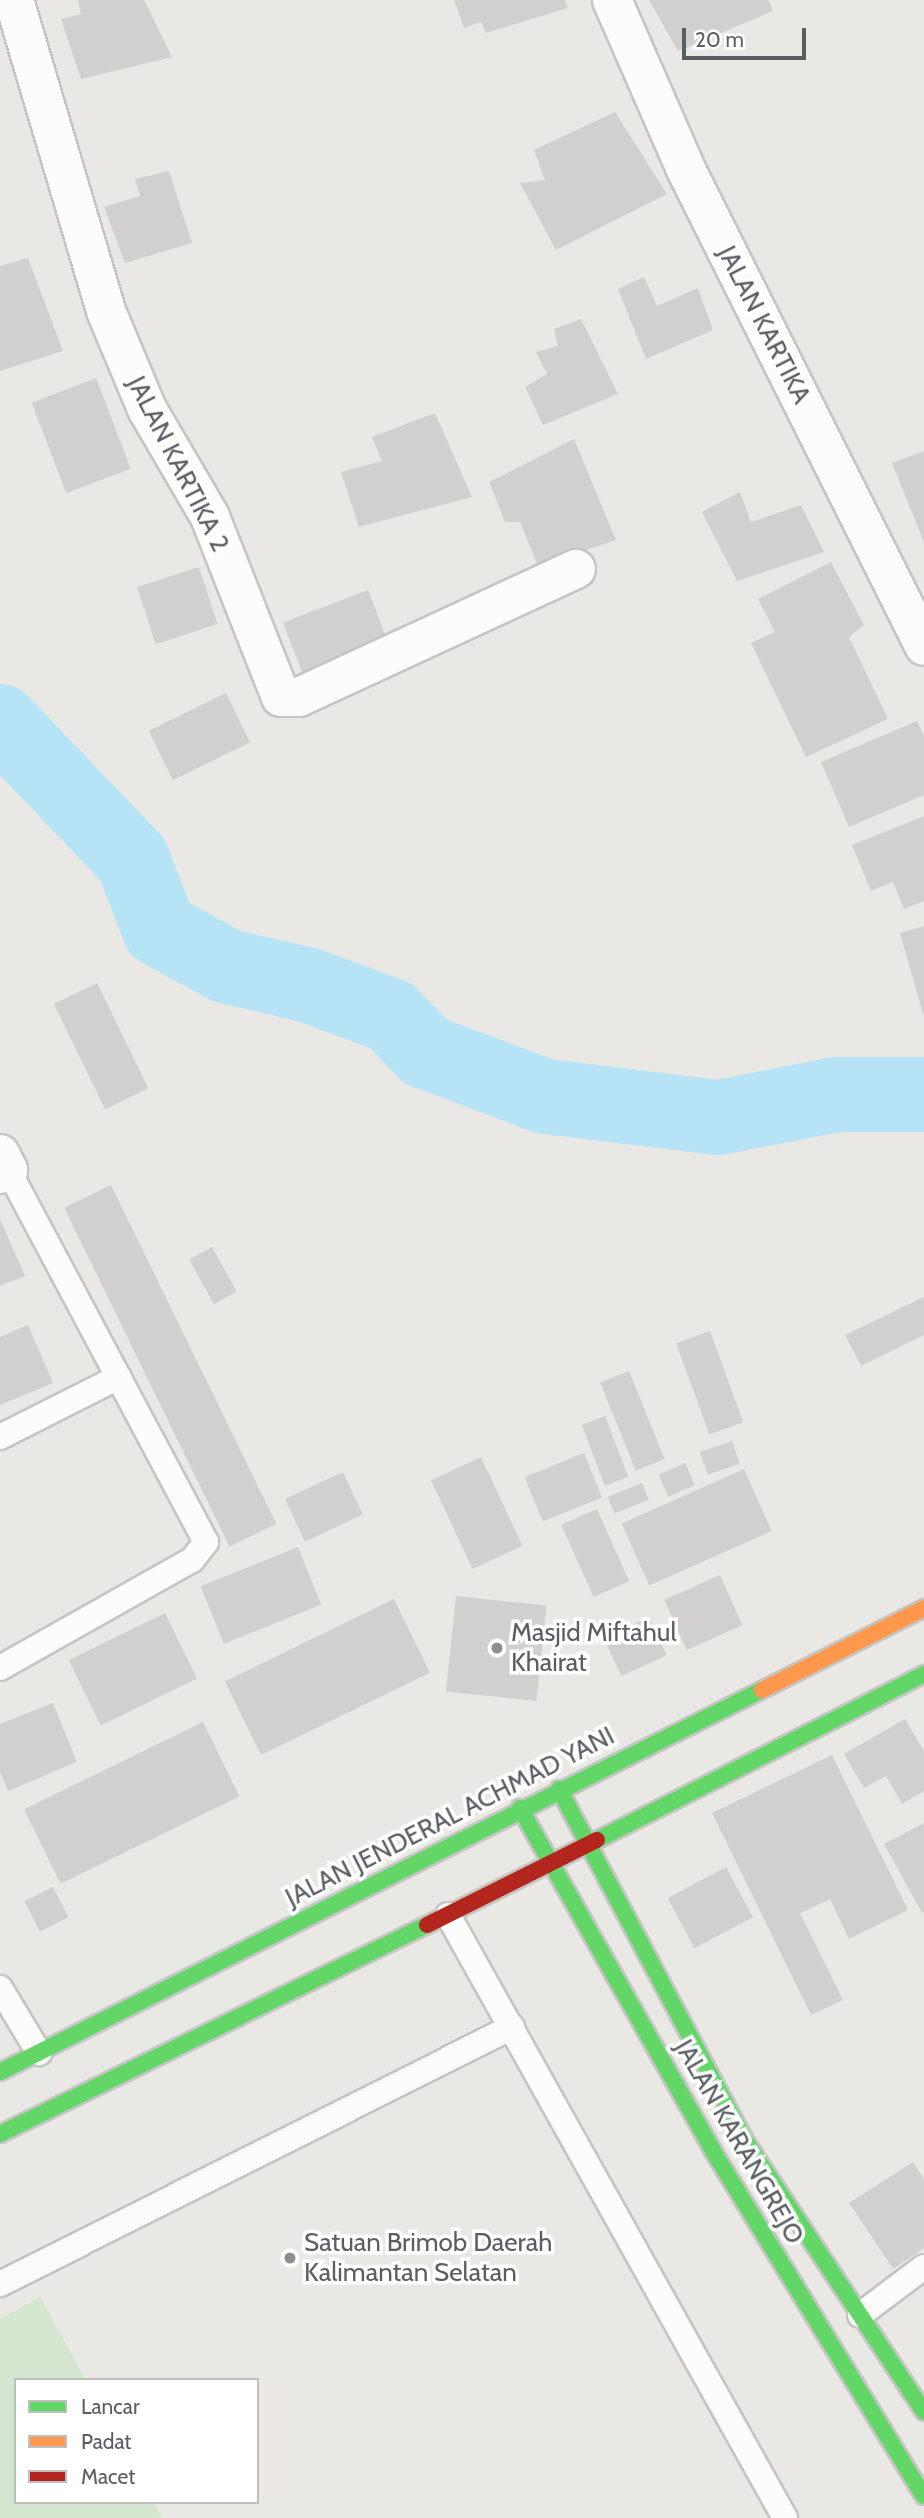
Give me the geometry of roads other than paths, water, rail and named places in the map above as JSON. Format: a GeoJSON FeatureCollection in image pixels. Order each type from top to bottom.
{"type":"FeatureCollection","features":[{"type":"Feature","properties":{"kind":"main road","name":"JALAN JENDERAL ACHMAD YANI"},"geometry":{"type":"LineString","coordinates":[[0,2072],[559,1788],[924,1608]]}},
{"type":"Feature","properties":{"kind":"main road"},"geometry":{"type":"LineString","coordinates":[[0,2134],[448,1915],[924,1674]]}},
{"type":"Feature","properties":{"kind":"main road","name":"JALAN KARANGREJO"},"geometry":{"type":"LineString","coordinates":[[559,1788],[746,2142],[924,2412]]}},
{"type":"Feature","properties":{"kind":"main road","name":"JALAN KARANGREJO"},"geometry":{"type":"LineString","coordinates":[[520,1808],[713,2151],[924,2496]]}},
{"type":"Feature","properties":{"kind":"street","name":"JALAN KARTIKA 2"},"geometry":{"type":"LineString","coordinates":[[14,0],[106,311],[147,409],[210,517],[281,697],[299,697],[576,569]]}},
{"type":"Feature","properties":{"kind":"street","name":"JALAN KARTIKA"},"geometry":{"type":"LineString","coordinates":[[612,0],[685,167],[924,646]]}},
{"type":"Feature","properties":{"kind":"lane"},"geometry":{"type":"LineString","coordinates":[[0,1668],[202,1553],[204,1532],[3,1166]]}},
{"type":"Feature","properties":{"kind":"lane"},"geometry":{"type":"LineString","coordinates":[[0,1437],[119,1377]]}},
{"type":"Feature","properties":{"kind":"lane"},"geometry":{"type":"LineString","coordinates":[[448,1915],[785,2518]]}},
{"type":"Feature","properties":{"kind":"lane"},"geometry":{"type":"LineString","coordinates":[[0,1988],[39,2053]]}},
{"type":"Feature","properties":{"kind":"lane"},"geometry":{"type":"LineString","coordinates":[[0,2284],[512,2027]]}},
{"type":"Feature","properties":{"kind":"lane"},"geometry":{"type":"LineString","coordinates":[[860,2315],[924,2267]]}},
{"type":"Feature","properties":{"kind":"waterway"},"geometry":{"type":"LineString","coordinates":[[0,721],[132,859],[159,929],[227,966],[309,985],[390,1015],[425,1051],[545,1096],[718,1117],[836,1094],[924,1094]]}},
{"type":"Feature","properties":{"kind":"place","name":"Masjid Miftahul Khairat"},"geometry":{"type":"Point","coordinates":[497,1648]}},
{"type":"Feature","properties":{"kind":"place","name":"Satuan Brimob Daerah Kalimantan Selatan"},"geometry":{"type":"Point","coordinates":[290,2258]}}]}
